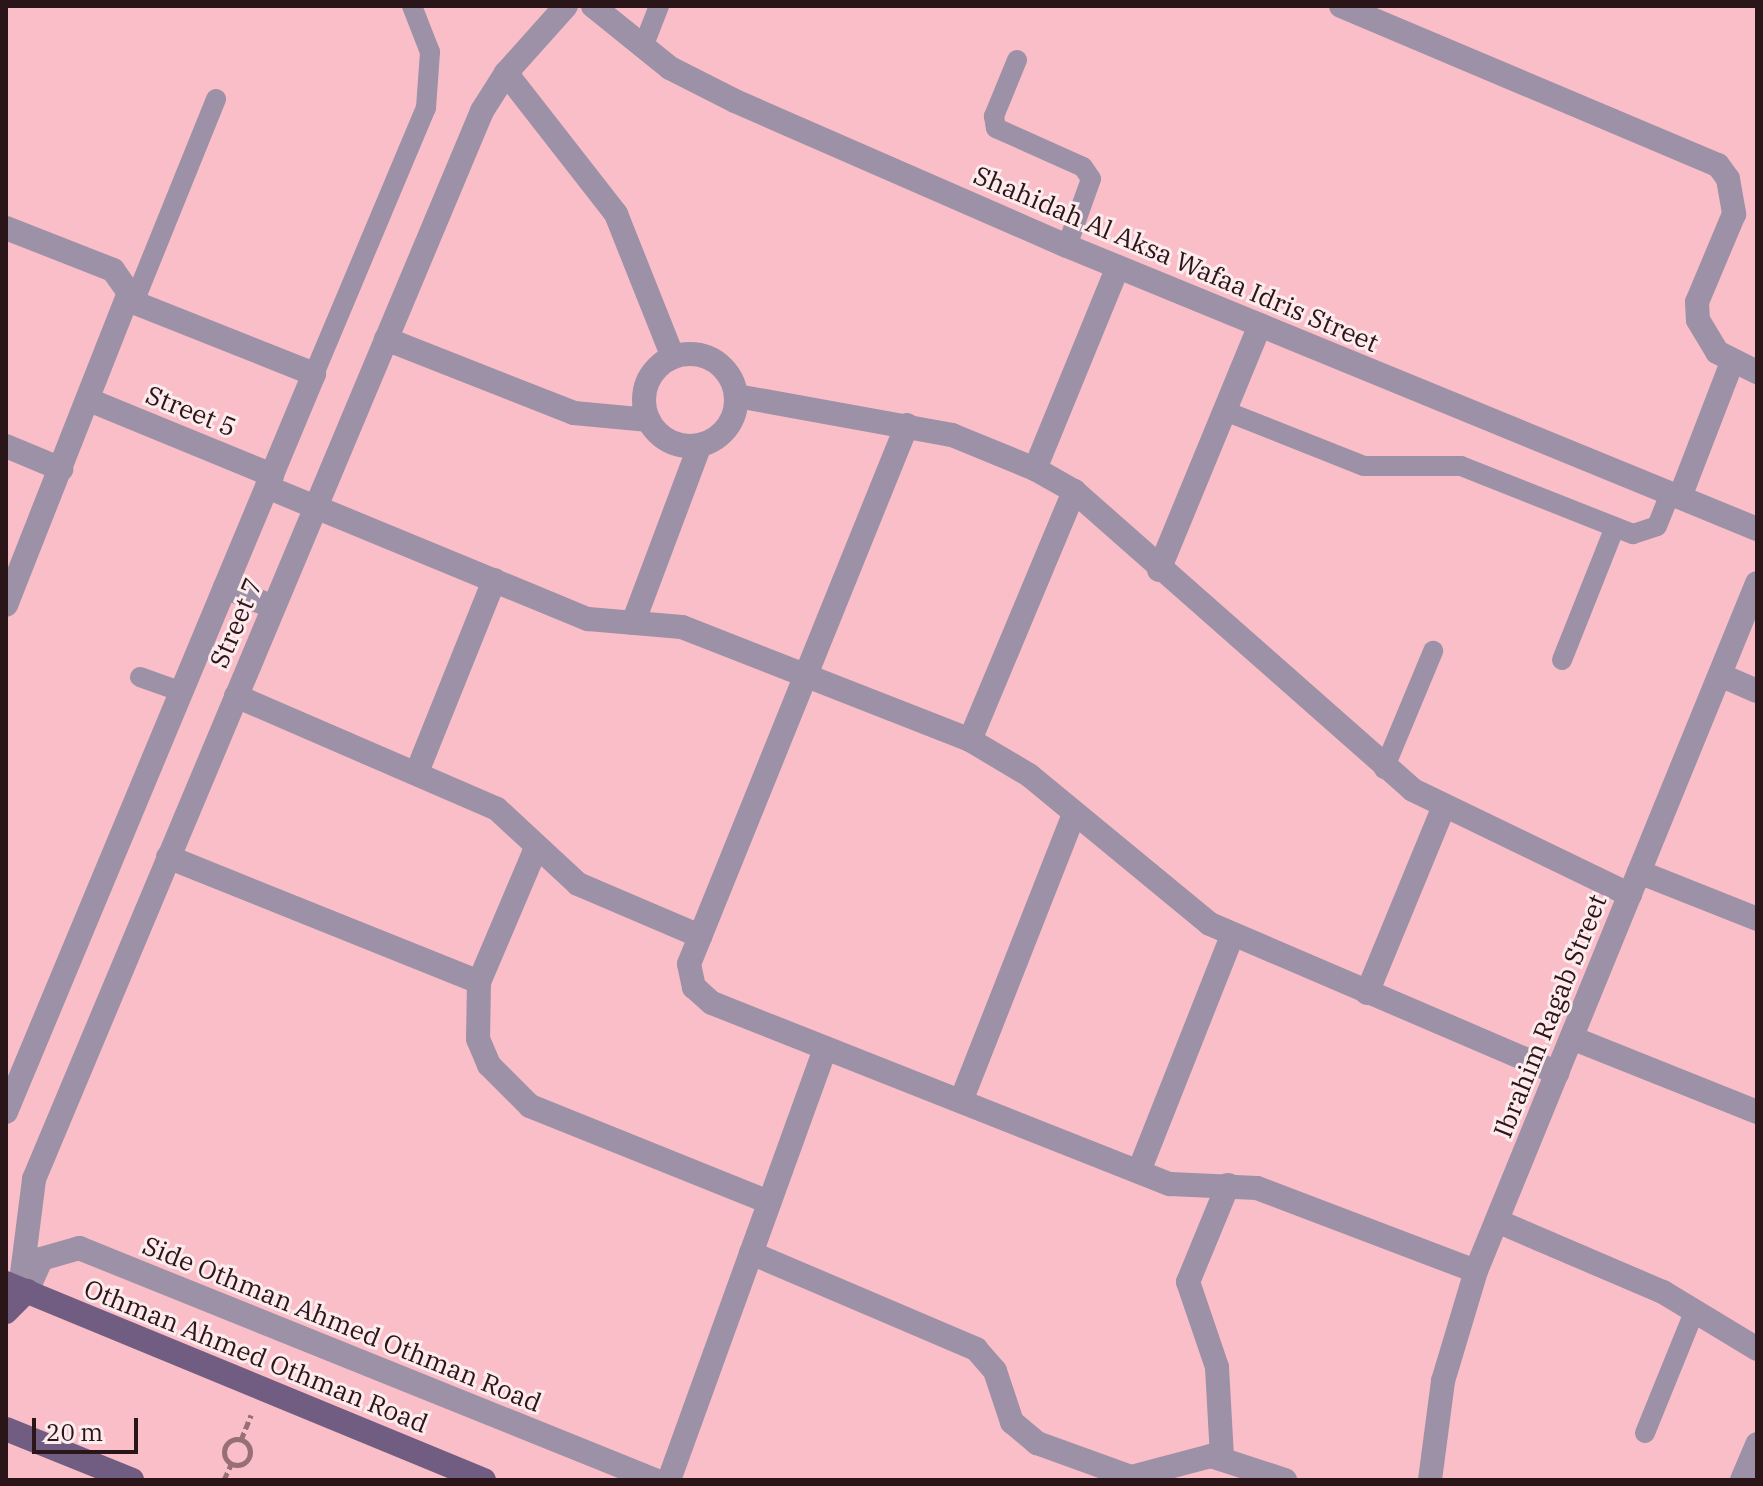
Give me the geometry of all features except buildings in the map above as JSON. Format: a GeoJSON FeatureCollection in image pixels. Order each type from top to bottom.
{"type":"FeatureCollection","features":[{"type":"Feature","properties":{"kind":"main road"},"geometry":{"type":"LineString","coordinates":[[6,1312],[17,1288]]}},
{"type":"Feature","properties":{"kind":"main road","name":"Othman Ahmed Othman Road"},"geometry":{"type":"LineString","coordinates":[[17,1288],[484,1480]]}},
{"type":"Feature","properties":{"kind":"main road"},"geometry":{"type":"LineString","coordinates":[[6,1417],[16,1432],[127,1479]]}},
{"type":"Feature","properties":{"kind":"street","name":"Street 7"},"geometry":{"type":"LineString","coordinates":[[17,1288],[34,1179],[482,111],[506,73],[566,6]]}},
{"type":"Feature","properties":{"kind":"street","name":"Shahidah Al Aksa Wafaa Idris Street"},"geometry":{"type":"LineString","coordinates":[[593,6],[643,47],[735,101],[1067,246],[1757,529]]}},
{"type":"Feature","properties":{"kind":"street"},"geometry":{"type":"LineString","coordinates":[[1341,6],[1718,165],[1731,188],[1734,214],[1697,302],[1698,320],[1705,338],[1732,362],[1757,372]]}},
{"type":"Feature","properties":{"kind":"street"},"geometry":{"type":"LineString","coordinates":[[506,73],[616,214],[673,357]]}},
{"type":"Feature","properties":{"kind":"street"},"geometry":{"type":"LineString","coordinates":[[6,228],[113,270],[127,285],[131,301],[6,605]]}},
{"type":"Feature","properties":{"kind":"street"},"geometry":{"type":"LineString","coordinates":[[1035,469],[1118,267]]}},
{"type":"Feature","properties":{"kind":"street"},"geometry":{"type":"LineString","coordinates":[[131,301],[314,374]]}},
{"type":"Feature","properties":{"kind":"street"},"geometry":{"type":"LineString","coordinates":[[1159,570],[1260,325]]}},
{"type":"Feature","properties":{"kind":"street"},"geometry":{"type":"LineString","coordinates":[[386,339],[574,413],[649,420],[671,441],[700,445]]}},
{"type":"Feature","properties":{"kind":"street"},"geometry":{"type":"LineString","coordinates":[[633,623],[700,445],[731,422],[737,396],[715,360],[673,357]]}},
{"type":"Feature","properties":{"kind":"street"},"geometry":{"type":"LineString","coordinates":[[649,420],[645,391],[673,357]]}},
{"type":"Feature","properties":{"kind":"street"},"geometry":{"type":"LineString","coordinates":[[1675,495],[1732,362]]}},
{"type":"Feature","properties":{"kind":"street","name":"Street 7"},"geometry":{"type":"LineString","coordinates":[[6,1112],[314,374]]}},
{"type":"Feature","properties":{"kind":"street"},"geometry":{"type":"LineString","coordinates":[[737,396],[907,425],[1035,469],[1074,491],[1384,769],[1443,809],[1634,884],[1757,919]]}},
{"type":"Feature","properties":{"kind":"street","name":"Street 5"},"geometry":{"type":"LineString","coordinates":[[89,400],[269,481],[315,507],[588,619],[682,627],[970,740],[1010,761],[1189,911],[1232,936],[1557,1073]]}},
{"type":"Feature","properties":{"kind":"street"},"geometry":{"type":"LineString","coordinates":[[907,425],[689,964],[702,997],[1139,1171],[1183,1186],[1257,1188],[1476,1271]]}},
{"type":"Feature","properties":{"kind":"street"},"geometry":{"type":"LineString","coordinates":[[6,446],[61,469]]}},
{"type":"Feature","properties":{"kind":"street"},"geometry":{"type":"LineString","coordinates":[[970,740],[1074,491]]}},
{"type":"Feature","properties":{"kind":"street"},"geometry":{"type":"LineString","coordinates":[[417,772],[494,580]]}},
{"type":"Feature","properties":{"kind":"street","name":"Ibrahim Ragab Street"},"geometry":{"type":"LineString","coordinates":[[1430,1480],[1443,1381],[1476,1271],[1757,583]]}},
{"type":"Feature","properties":{"kind":"street"},"geometry":{"type":"LineString","coordinates":[[225,587],[273,607]]}},
{"type":"Feature","properties":{"kind":"street"},"geometry":{"type":"LineString","coordinates":[[1720,675],[1757,691]]}},
{"type":"Feature","properties":{"kind":"street"},"geometry":{"type":"LineString","coordinates":[[236,696],[497,809],[578,884],[700,936]]}},
{"type":"Feature","properties":{"kind":"street"},"geometry":{"type":"LineString","coordinates":[[1367,993],[1443,809]]}},
{"type":"Feature","properties":{"kind":"street"},"geometry":{"type":"LineString","coordinates":[[961,1101],[1074,814]]}},
{"type":"Feature","properties":{"kind":"street"},"geometry":{"type":"LineString","coordinates":[[536,848],[479,982],[478,1039],[489,1065],[530,1106],[769,1202]]}},
{"type":"Feature","properties":{"kind":"street"},"geometry":{"type":"LineString","coordinates":[[168,857],[479,982]]}},
{"type":"Feature","properties":{"kind":"street"},"geometry":{"type":"LineString","coordinates":[[1139,1171],[1232,936]]}},
{"type":"Feature","properties":{"kind":"street"},"geometry":{"type":"LineString","coordinates":[[1572,1038],[1757,1112]]}},
{"type":"Feature","properties":{"kind":"street"},"geometry":{"type":"LineString","coordinates":[[669,1480],[825,1048]]}},
{"type":"Feature","properties":{"kind":"street"},"geometry":{"type":"LineString","coordinates":[[1222,1457],[1220,1379],[1188,1282],[1228,1185]]}},
{"type":"Feature","properties":{"kind":"street"},"geometry":{"type":"LineString","coordinates":[[1497,1221],[1695,1310],[1757,1349]]}},
{"type":"Feature","properties":{"kind":"street","name":"Side Othman Ahmed Othman Road"},"geometry":{"type":"LineString","coordinates":[[17,1288],[41,1259],[79,1248],[655,1480]]}},
{"type":"Feature","properties":{"kind":"street"},"geometry":{"type":"LineString","coordinates":[[751,1253],[976,1349],[995,1371],[1019,1431],[1120,1478],[1149,1476],[1192,1459],[1222,1457],[1285,1480]]}},
{"type":"Feature","properties":{"kind":"street"},"geometry":{"type":"LineString","coordinates":[[1742,1480],[1757,1444]]}},
{"type":"Feature","properties":{"kind":"lane"},"geometry":{"type":"LineString","coordinates":[[314,374],[426,108],[430,52],[412,6]]}},
{"type":"Feature","properties":{"kind":"lane"},"geometry":{"type":"LineString","coordinates":[[643,47],[659,6]]}},
{"type":"Feature","properties":{"kind":"lane"},"geometry":{"type":"LineString","coordinates":[[1017,60],[994,116],[996,128],[1083,167],[1091,179],[1067,246]]}},
{"type":"Feature","properties":{"kind":"lane"},"geometry":{"type":"LineString","coordinates":[[131,301],[216,99]]}},
{"type":"Feature","properties":{"kind":"lane"},"geometry":{"type":"LineString","coordinates":[[1225,411],[1364,466],[1461,466],[1615,527],[1651,532],[1675,495]]}},
{"type":"Feature","properties":{"kind":"lane"},"geometry":{"type":"LineString","coordinates":[[1562,660],[1615,527]]}},
{"type":"Feature","properties":{"kind":"lane"},"geometry":{"type":"LineString","coordinates":[[1384,769],[1433,651]]}},
{"type":"Feature","properties":{"kind":"lane"},"geometry":{"type":"LineString","coordinates":[[140,677],[182,692]]}},
{"type":"Feature","properties":{"kind":"lane"},"geometry":{"type":"LineString","coordinates":[[1645,1433],[1695,1310]]}},
{"type":"Feature","properties":{"kind":"path"},"geometry":{"type":"LineString","coordinates":[[224,1480],[231,1464],[225,1447],[241,1440],[249,1448],[248,1460],[231,1464]]}}]}
